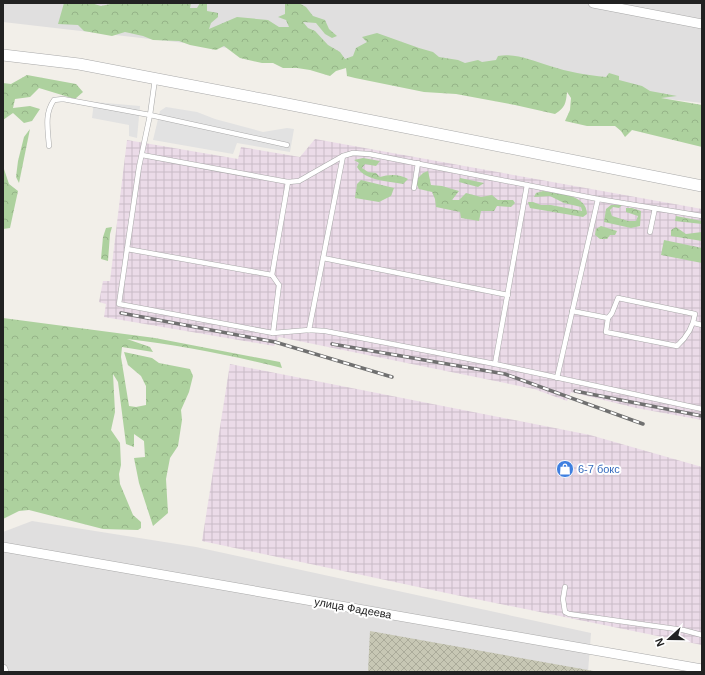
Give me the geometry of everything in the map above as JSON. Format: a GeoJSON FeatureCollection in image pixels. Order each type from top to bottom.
{"type":"FeatureCollection","features":[{"type":"Feature","properties":{"kind":"street"},"geometry":{"type":"LineString","coordinates":[[592,3],[702,24]]}},
{"type":"Feature","properties":{"kind":"street"},"geometry":{"type":"LineString","coordinates":[[3,55],[79,64],[702,186]]}},
{"type":"Feature","properties":{"kind":"street","name":"улица Фадеева"},"geometry":{"type":"LineString","coordinates":[[3,547],[702,668]]}},
{"type":"Feature","properties":{"kind":"lane"},"geometry":{"type":"LineString","coordinates":[[155,79],[119,304],[273,333],[309,330],[325,331],[496,364],[702,409]]}},
{"type":"Feature","properties":{"kind":"lane"},"geometry":{"type":"LineString","coordinates":[[49,146],[47,115],[49,107],[54,100],[63,99],[150,115],[288,145]]}},
{"type":"Feature","properties":{"kind":"lane"},"geometry":{"type":"LineString","coordinates":[[142,155],[288,182],[299,181],[343,156],[353,153],[369,154],[598,199],[702,216]]}},
{"type":"Feature","properties":{"kind":"lane"},"geometry":{"type":"LineString","coordinates":[[309,330],[343,156]]}},
{"type":"Feature","properties":{"kind":"lane"},"geometry":{"type":"LineString","coordinates":[[414,188],[418,163]]}},
{"type":"Feature","properties":{"kind":"lane"},"geometry":{"type":"LineString","coordinates":[[272,275],[288,182]]}},
{"type":"Feature","properties":{"kind":"lane"},"geometry":{"type":"LineString","coordinates":[[496,364],[527,185]]}},
{"type":"Feature","properties":{"kind":"lane"},"geometry":{"type":"LineString","coordinates":[[557,378],[598,199]]}},
{"type":"Feature","properties":{"kind":"lane"},"geometry":{"type":"LineString","coordinates":[[650,232],[655,208]]}},
{"type":"Feature","properties":{"kind":"lane"},"geometry":{"type":"LineString","coordinates":[[128,248],[272,275],[279,285],[273,333]]}},
{"type":"Feature","properties":{"kind":"lane"},"geometry":{"type":"LineString","coordinates":[[323,258],[508,295]]}},
{"type":"Feature","properties":{"kind":"lane"},"geometry":{"type":"LineString","coordinates":[[618,298],[695,314],[694,323],[687,337],[677,346],[606,332],[608,318],[612,313],[618,298]]}},
{"type":"Feature","properties":{"kind":"lane"},"geometry":{"type":"LineString","coordinates":[[572,311],[608,318]]}},
{"type":"Feature","properties":{"kind":"lane"},"geometry":{"type":"LineString","coordinates":[[694,323],[702,325]]}},
{"type":"Feature","properties":{"kind":"lane"},"geometry":{"type":"LineString","coordinates":[[565,587],[563,608],[564,612],[569,614],[683,630],[702,635]]}},
{"type":"Feature","properties":{"kind":"shaded area"},"geometry":{"type":"Polygon","coordinates":[[[3,3],[702,3],[702,103],[3,22],[3,3]]]}},
{"type":"Feature","properties":{"kind":"shaded area"},"geometry":{"type":"Polygon","coordinates":[[[94,102],[140,106],[137,138],[129,136],[129,125],[92,118],[94,102]]]}},
{"type":"Feature","properties":{"kind":"shaded area"},"geometry":{"type":"Polygon","coordinates":[[[166,107],[197,112],[215,119],[263,132],[287,128],[294,129],[290,152],[237,143],[233,154],[153,140],[160,111],[166,107]]]}},
{"type":"Feature","properties":{"kind":"shaded area"},"geometry":{"type":"Polygon","coordinates":[[[315,139],[702,209],[702,420],[636,408],[571,392],[567,401],[534,389],[279,337],[274,346],[104,317],[106,304],[99,302],[103,281],[110,281],[127,140],[238,159],[241,147],[300,157],[315,139]]]}},
{"type":"Feature","properties":{"kind":"shaded area"},"geometry":{"type":"Polygon","coordinates":[[[230,364],[590,435],[702,467],[702,645],[202,541],[230,364]]]}},
{"type":"Feature","properties":{"kind":"shaded area"},"geometry":{"type":"Polygon","coordinates":[[[32,521],[196,547],[591,633],[588,672],[3,672],[3,532],[32,521]]]}},
{"type":"Feature","properties":{"kind":"shaded area"},"geometry":{"type":"Polygon","coordinates":[[[370,631],[599,672],[368,672],[370,631]]]}},
{"type":"Feature","properties":{"kind":"green space"},"geometry":{"type":"Polygon","coordinates":[[[64,3],[91,3],[101,6],[115,3],[191,3],[190,8],[197,8],[200,3],[207,3],[207,11],[218,13],[218,17],[211,23],[209,29],[237,17],[268,20],[279,27],[289,27],[286,20],[278,17],[285,14],[285,3],[299,3],[306,7],[313,16],[325,20],[329,29],[337,36],[332,38],[325,34],[316,23],[303,22],[308,28],[315,31],[328,45],[340,52],[345,59],[353,56],[356,48],[367,42],[362,37],[377,33],[433,52],[439,57],[458,60],[465,63],[478,60],[482,62],[496,60],[498,56],[512,56],[577,73],[606,77],[609,73],[619,76],[619,80],[642,86],[650,91],[677,96],[661,98],[702,105],[702,147],[632,130],[625,137],[615,126],[587,126],[565,121],[570,110],[571,98],[567,92],[564,105],[561,110],[555,114],[456,94],[424,92],[355,78],[347,76],[346,68],[336,71],[330,76],[310,70],[283,68],[273,63],[262,63],[240,58],[224,46],[216,50],[190,45],[179,41],[153,40],[125,32],[112,36],[84,31],[78,25],[58,24],[64,3]]]}},
{"type":"Feature","properties":{"kind":"green space"},"geometry":{"type":"Polygon","coordinates":[[[27,75],[76,84],[83,92],[75,99],[39,88],[30,97],[15,99],[13,108],[30,106],[40,109],[32,121],[24,123],[13,113],[3,120],[3,83],[11,84],[27,75]]]}},
{"type":"Feature","properties":{"kind":"green space"},"geometry":{"type":"Polygon","coordinates":[[[30,129],[19,183],[16,177],[18,161],[24,137],[30,129]]]}},
{"type":"Feature","properties":{"kind":"green space"},"geometry":{"type":"Polygon","coordinates":[[[363,158],[380,161],[376,166],[365,164],[362,168],[368,172],[376,173],[380,177],[394,175],[402,176],[408,179],[403,184],[371,178],[361,172],[357,167],[359,163],[354,160],[363,158]]]}},
{"type":"Feature","properties":{"kind":"green space"},"geometry":{"type":"Polygon","coordinates":[[[3,166],[9,184],[18,191],[10,228],[3,229],[3,166]]]}},
{"type":"Feature","properties":{"kind":"green space"},"geometry":{"type":"Polygon","coordinates":[[[428,171],[431,185],[442,186],[459,191],[452,200],[459,200],[466,193],[481,197],[492,195],[498,200],[513,200],[515,203],[511,207],[497,206],[494,211],[481,211],[479,221],[461,218],[460,212],[436,207],[432,192],[419,189],[415,181],[423,173],[428,171]]]}},
{"type":"Feature","properties":{"kind":"green space"},"geometry":{"type":"Polygon","coordinates":[[[460,178],[484,183],[478,187],[459,182],[460,178]]]}},
{"type":"Feature","properties":{"kind":"green space"},"geometry":{"type":"Polygon","coordinates":[[[361,180],[394,188],[391,196],[379,202],[355,198],[357,184],[361,180]]]}},
{"type":"Feature","properties":{"kind":"green space"},"geometry":{"type":"Polygon","coordinates":[[[543,191],[564,194],[577,199],[586,207],[587,214],[583,217],[530,208],[528,202],[582,211],[581,207],[564,203],[550,196],[534,197],[536,193],[543,191]]]}},
{"type":"Feature","properties":{"kind":"green space"},"geometry":{"type":"Polygon","coordinates":[[[611,205],[622,205],[619,208],[613,207],[610,210],[612,216],[628,221],[636,221],[638,216],[626,212],[626,208],[641,211],[640,226],[631,228],[604,222],[606,209],[611,205]]]}},
{"type":"Feature","properties":{"kind":"green space"},"geometry":{"type":"Polygon","coordinates":[[[676,216],[702,221],[702,224],[675,221],[676,216]]]}},
{"type":"Feature","properties":{"kind":"green space"},"geometry":{"type":"Polygon","coordinates":[[[601,226],[617,231],[615,235],[610,235],[607,239],[600,239],[595,235],[596,229],[601,226]]]}},
{"type":"Feature","properties":{"kind":"green space"},"geometry":{"type":"Polygon","coordinates":[[[112,227],[108,261],[101,259],[103,237],[106,228],[112,227]]]}},
{"type":"Feature","properties":{"kind":"green space"},"geometry":{"type":"Polygon","coordinates":[[[676,227],[686,234],[702,232],[702,241],[671,236],[671,230],[676,227]]]}},
{"type":"Feature","properties":{"kind":"green space"},"geometry":{"type":"Polygon","coordinates":[[[664,240],[702,248],[702,263],[661,255],[664,240]]]}},
{"type":"Feature","properties":{"kind":"green space"},"geometry":{"type":"Polygon","coordinates":[[[3,318],[155,338],[280,362],[282,368],[204,351],[127,339],[150,347],[153,352],[122,347],[121,357],[129,406],[136,407],[146,405],[146,386],[141,376],[128,365],[124,352],[152,358],[159,363],[190,369],[193,376],[189,392],[181,410],[182,420],[178,446],[170,458],[166,479],[168,513],[153,526],[139,483],[134,458],[145,457],[144,441],[134,434],[134,447],[126,444],[118,382],[113,374],[115,412],[111,430],[120,443],[120,484],[133,515],[141,522],[141,528],[138,530],[103,529],[29,510],[19,511],[3,519],[3,318]]]}},
{"type":"Feature","properties":{"kind":"railway"},"geometry":{"type":"LineString","coordinates":[[121,313],[275,342],[392,377]]}},
{"type":"Feature","properties":{"kind":"railway"},"geometry":{"type":"LineString","coordinates":[[332,344],[505,374],[643,424]]}},
{"type":"Feature","properties":{"kind":"railway"},"geometry":{"type":"LineString","coordinates":[[575,391],[702,416]]}},
{"type":"Feature","properties":{"kind":"place","name":"6-7 бокс"},"geometry":{"type":"Point","coordinates":[565,469]}}]}
